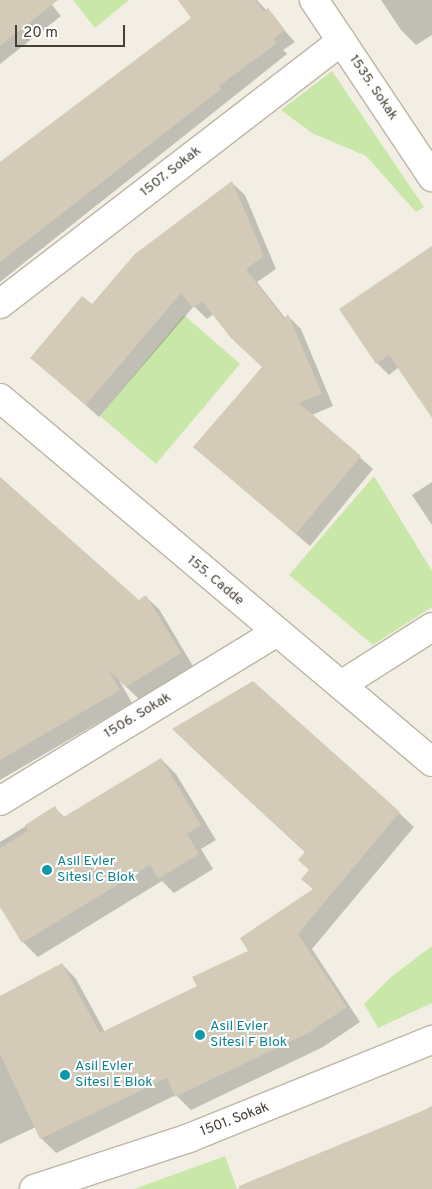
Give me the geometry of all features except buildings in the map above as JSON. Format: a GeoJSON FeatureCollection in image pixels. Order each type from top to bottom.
{"type":"FeatureCollection","features":[{"type":"Feature","properties":{"kind":"street","name":"1535. Sokak"},"geometry":{"type":"LineString","coordinates":[[314,0],[432,177]]}},
{"type":"Feature","properties":{"kind":"street","name":"1507. Sokak"},"geometry":{"type":"LineString","coordinates":[[0,304],[341,41]]}},
{"type":"Feature","properties":{"kind":"street","name":"155. Cadde"},"geometry":{"type":"LineString","coordinates":[[0,398],[432,762]]}},
{"type":"Feature","properties":{"kind":"street"},"geometry":{"type":"LineString","coordinates":[[341,685],[432,627]]}},
{"type":"Feature","properties":{"kind":"street","name":"1506. Sokak"},"geometry":{"type":"LineString","coordinates":[[0,800],[277,632]]}},
{"type":"Feature","properties":{"kind":"street","name":"1501. Sokak"},"geometry":{"type":"LineString","coordinates":[[34,1189],[190,1138],[432,1040]]}},
{"type":"Feature","properties":{"kind":"green space"},"geometry":{"type":"Polygon","coordinates":[[[73,0],[129,0],[95,28],[73,0]]]}},
{"type":"Feature","properties":{"kind":"green space"},"geometry":{"type":"Polygon","coordinates":[[[332,71],[424,207],[416,212],[366,156],[312,133],[281,110],[332,71]]]}},
{"type":"Feature","properties":{"kind":"green space"},"geometry":{"type":"Polygon","coordinates":[[[184,315],[240,364],[156,464],[100,416],[184,315]]]}},
{"type":"Feature","properties":{"kind":"green space"},"geometry":{"type":"Polygon","coordinates":[[[374,476],[432,571],[432,607],[373,645],[289,575],[374,476]]]}},
{"type":"Feature","properties":{"kind":"green space"},"geometry":{"type":"Polygon","coordinates":[[[432,946],[432,1003],[378,1028],[364,1004],[391,977],[432,946]]]}},
{"type":"Feature","properties":{"kind":"green space"},"geometry":{"type":"Polygon","coordinates":[[[225,1156],[237,1189],[134,1189],[140,1187],[225,1156]]]}},
{"type":"Feature","properties":{"kind":"place","name":"Asil Evler Sitesi C Blok"},"geometry":{"type":"Point","coordinates":[47,870]}},
{"type":"Feature","properties":{"kind":"place","name":"Asil Evler Sitesi F Blok"},"geometry":{"type":"Point","coordinates":[200,1035]}},
{"type":"Feature","properties":{"kind":"place","name":"Asil Evler Sitesi E Blok"},"geometry":{"type":"Point","coordinates":[65,1075]}}]}
